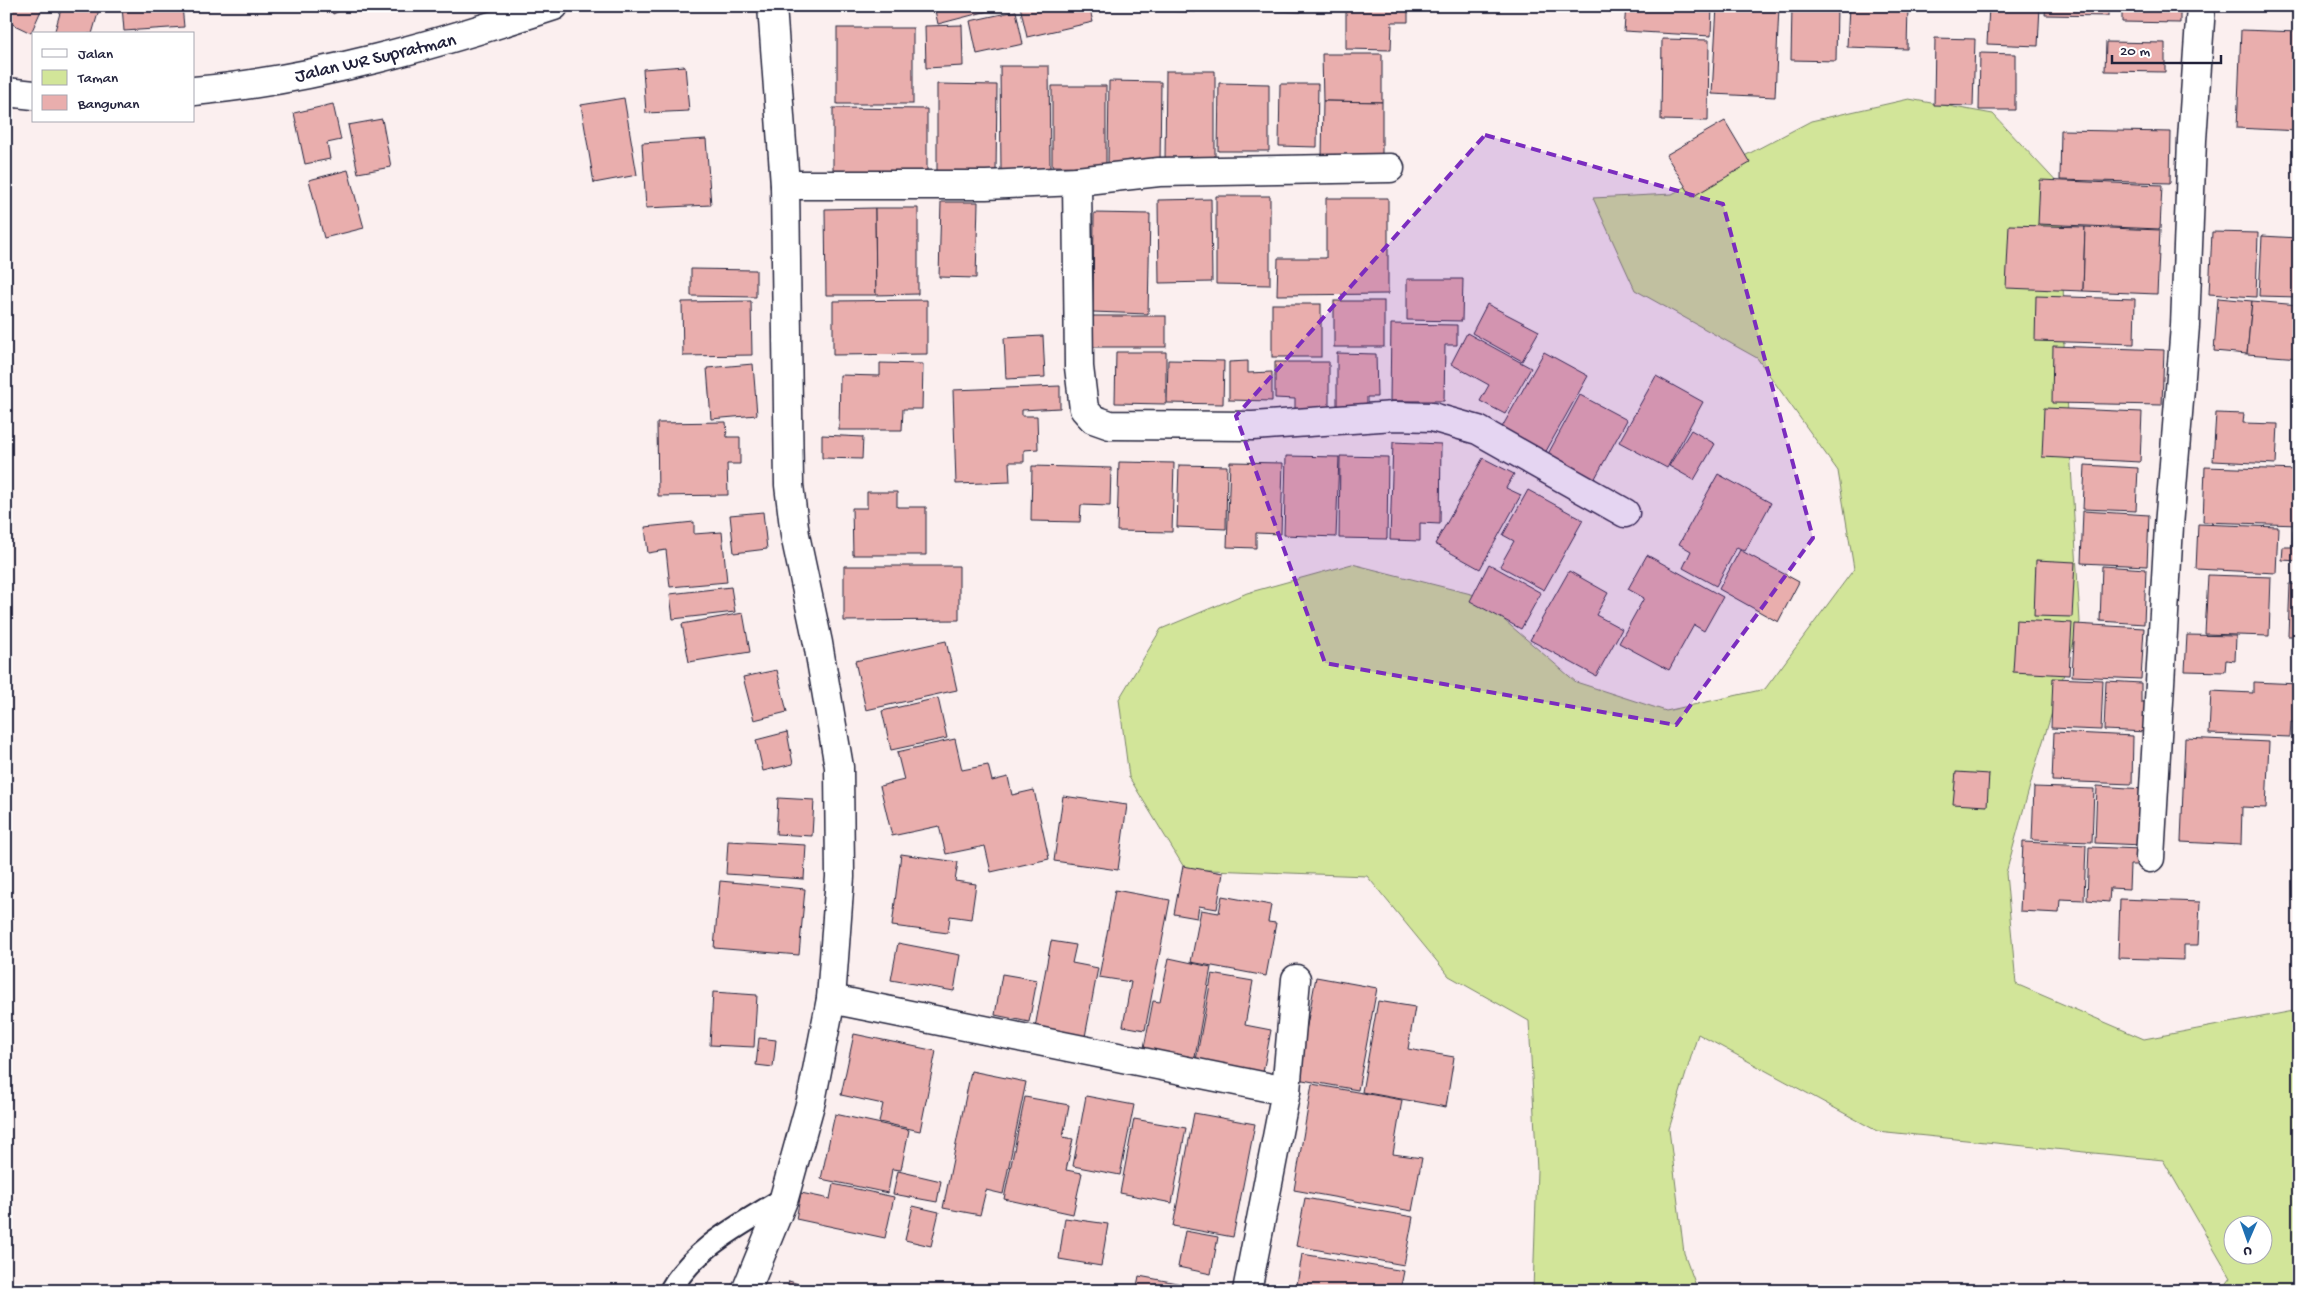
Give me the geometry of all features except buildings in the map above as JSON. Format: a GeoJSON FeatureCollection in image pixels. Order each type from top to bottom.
{"type":"FeatureCollection","features":[{"type":"Feature","properties":{"kind":"main road","name":"Jalan WR Supratman"},"geometry":{"type":"LineString","coordinates":[[195,92],[303,74],[452,40],[554,6]]}},
{"type":"Feature","properties":{"kind":"main road"},"geometry":{"type":"LineString","coordinates":[[746,1291],[784,1198],[811,1101],[831,999],[840,877],[839,767],[818,643],[795,535],[789,486],[785,185],[772,6]]}},
{"type":"Feature","properties":{"kind":"main road"},"geometry":{"type":"LineString","coordinates":[[2150,858],[2169,526],[2185,326],[2192,140],[2202,6]]}},
{"type":"Feature","properties":{"kind":"main road"},"geometry":{"type":"LineString","coordinates":[[6,92],[32,95]]}},
{"type":"Feature","properties":{"kind":"main road"},"geometry":{"type":"LineString","coordinates":[[785,185],[986,185],[1077,181],[1159,172],[1390,168]]}},
{"type":"Feature","properties":{"kind":"main road"},"geometry":{"type":"LineString","coordinates":[[1077,181],[1079,367],[1084,409],[1093,419],[1110,425],[1253,426],[1394,416],[1432,417],[1478,430],[1625,514]]}},
{"type":"Feature","properties":{"kind":"main road"},"geometry":{"type":"LineString","coordinates":[[1247,1291],[1286,1091],[1296,978]]}},
{"type":"Feature","properties":{"kind":"main road"},"geometry":{"type":"LineString","coordinates":[[831,999],[1286,1091]]}},
{"type":"Feature","properties":{"kind":"lane"},"geometry":{"type":"LineString","coordinates":[[670,1291],[675,1282],[708,1245],[784,1198]]}},
{"type":"Feature","properties":{"kind":"highlighted area"},"geometry":{"type":"Polygon","coordinates":[[[1485,135],[1723,204],[1813,538],[1676,725],[1325,663],[1236,416],[1485,135]]]}},
{"type":"Feature","properties":{"kind":"green space"},"geometry":{"type":"Polygon","coordinates":[[[1909,99],[1993,114],[2062,188],[2064,344],[2080,622],[2036,764],[2006,873],[2016,984],[2144,1039],[2299,1010],[2299,1291],[2221,1291],[2231,1278],[2223,1264],[2272,1264],[2272,1214],[2222,1214],[2222,1262],[2163,1160],[1877,1131],[1698,1034],[1669,1129],[1684,1253],[1698,1291],[1533,1291],[1537,1170],[1529,1021],[1449,976],[1367,876],[1185,869],[1129,777],[1119,699],[1161,629],[1247,593],[1352,564],[1475,595],[1576,682],[1666,711],[1765,689],[1854,569],[1838,471],[1757,358],[1635,290],[1593,198],[1672,194],[1811,121],[1909,99]]]}}]}
